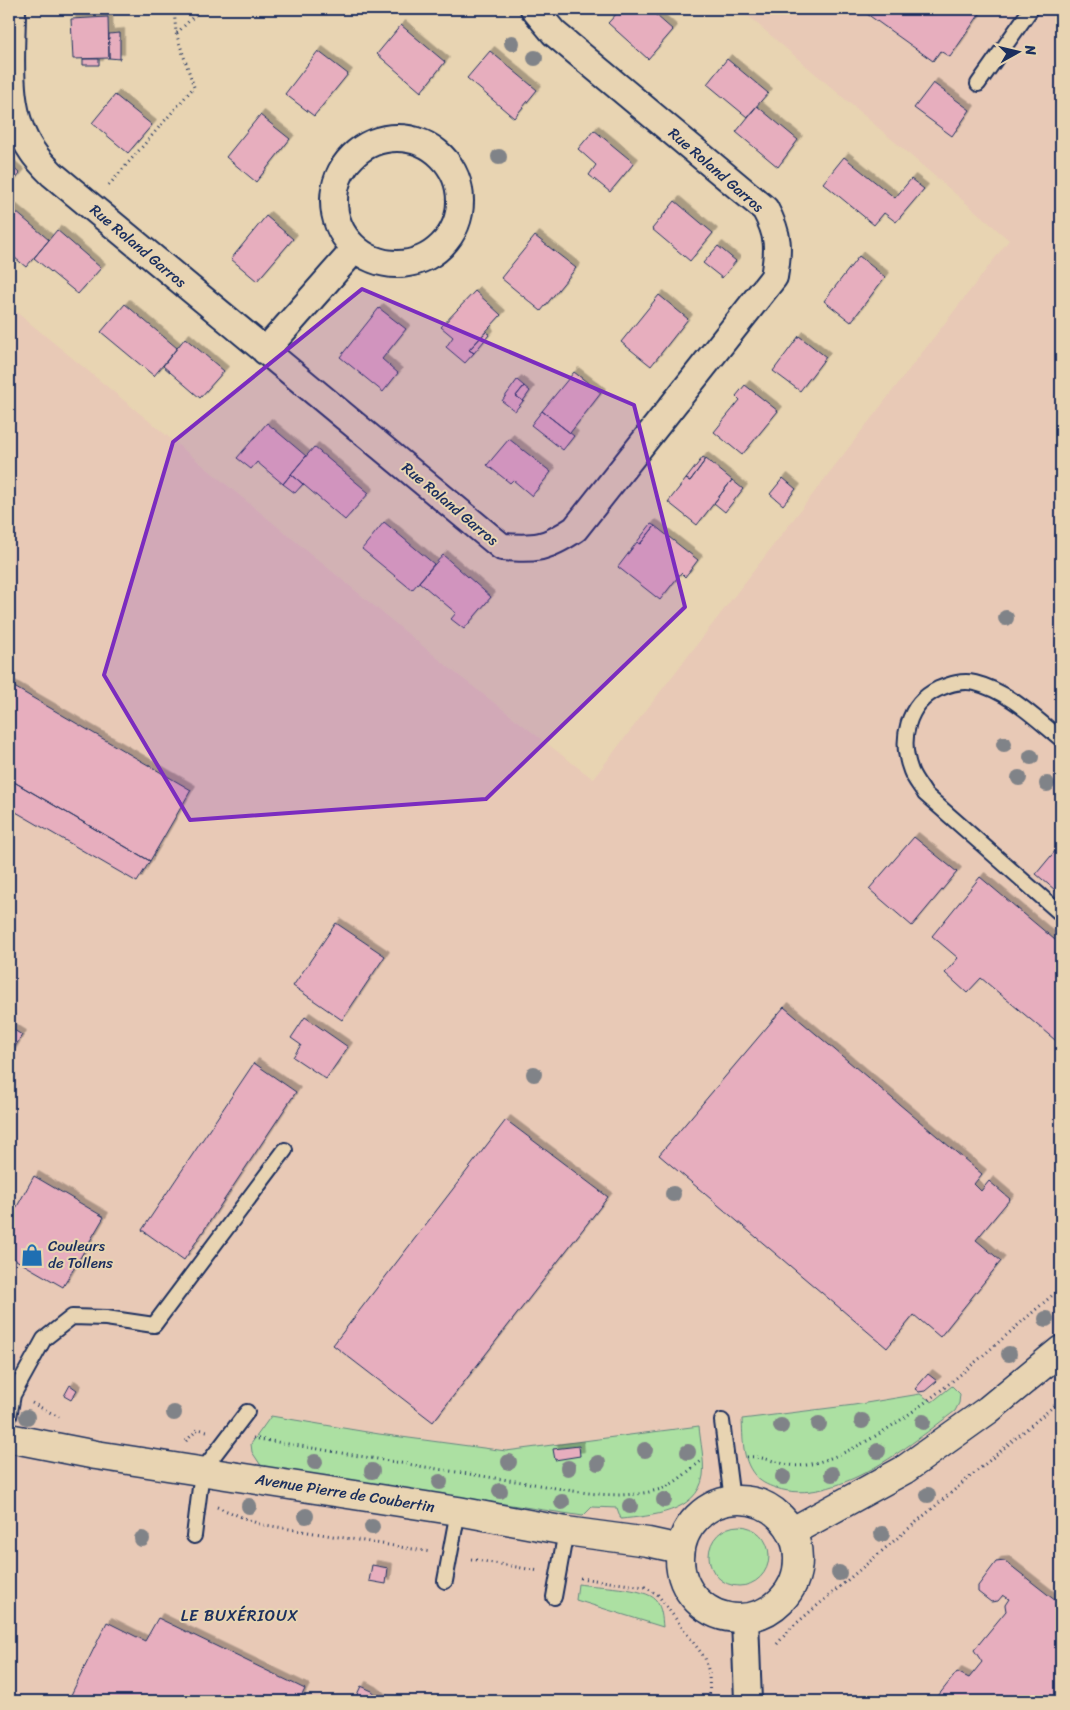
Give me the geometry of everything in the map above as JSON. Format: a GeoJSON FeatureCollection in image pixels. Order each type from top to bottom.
{"type":"FeatureCollection","features":[{"type":"Feature","properties":{"kind":"street","name":"Rue Roland Garros"},"geometry":{"type":"LineString","coordinates":[[12,9],[13,98],[20,127],[32,151],[52,174],[502,547],[531,549],[552,544],[574,529],[774,277],[779,252],[775,228],[765,209],[554,33],[534,9]]}},
{"type":"Feature","properties":{"kind":"street"},"geometry":{"type":"LineString","coordinates":[[397,138],[421,142],[437,153],[450,167],[457,184],[460,202],[456,225],[445,242],[427,257],[411,263],[388,264],[369,258],[355,249],[343,234],[335,215],[334,191],[341,171],[354,154],[373,142],[397,138]]}},
{"type":"Feature","properties":{"kind":"street"},"geometry":{"type":"LineString","coordinates":[[265,350],[355,249]]}},
{"type":"Feature","properties":{"kind":"street"},"geometry":{"type":"LineString","coordinates":[[791,1532],[904,1470],[988,1410],[1061,1350]]}},
{"type":"Feature","properties":{"kind":"street","name":"Avenue Pierre de Coubertin"},"geometry":{"type":"LineString","coordinates":[[9,1438],[96,1455],[458,1511],[566,1531],[648,1542],[680,1549]]}},
{"type":"Feature","properties":{"kind":"street"},"geometry":{"type":"LineString","coordinates":[[732,1500],[750,1501],[766,1507],[781,1517],[791,1532],[798,1550],[798,1569],[792,1587],[780,1603],[764,1614],[745,1619],[727,1618],[710,1612],[696,1600],[686,1585],[680,1568],[680,1549],[686,1532],[698,1516],[714,1506],[732,1500]]}},
{"type":"Feature","properties":{"kind":"street"},"geometry":{"type":"LineString","coordinates":[[745,1619],[748,1701]]}},
{"type":"Feature","properties":{"kind":"lane"},"geometry":{"type":"LineString","coordinates":[[978,84],[1032,9]]}},
{"type":"Feature","properties":{"kind":"lane"},"geometry":{"type":"LineString","coordinates":[[1061,739],[1016,703],[992,688],[972,682],[951,683],[932,692],[913,709],[906,729],[907,751],[911,771],[925,794],[1061,914]]}},
{"type":"Feature","properties":{"kind":"lane"},"geometry":{"type":"LineString","coordinates":[[9,1417],[13,1395],[44,1339],[72,1317],[106,1318],[154,1325],[285,1150]]}},
{"type":"Feature","properties":{"kind":"lane"},"geometry":{"type":"LineString","coordinates":[[194,1536],[200,1500],[202,1471],[247,1412]]}},
{"type":"Feature","properties":{"kind":"lane"},"geometry":{"type":"LineString","coordinates":[[722,1422],[732,1500]]}},
{"type":"Feature","properties":{"kind":"lane"},"geometry":{"type":"LineString","coordinates":[[445,1582],[458,1511]]}},
{"type":"Feature","properties":{"kind":"lane"},"geometry":{"type":"LineString","coordinates":[[554,1597],[566,1531]]}},
{"type":"Feature","properties":{"kind":"path"},"geometry":{"type":"LineString","coordinates":[[91,206],[194,87],[176,34],[174,9]]}},
{"type":"Feature","properties":{"kind":"path"},"geometry":{"type":"LineString","coordinates":[[176,34],[201,9]]}},
{"type":"Feature","properties":{"kind":"path"},"geometry":{"type":"LineString","coordinates":[[745,1457],[756,1456],[790,1466],[806,1465],[846,1451],[888,1429],[948,1383],[1061,1288]]}},
{"type":"Feature","properties":{"kind":"path"},"geometry":{"type":"LineString","coordinates":[[13,1395],[66,1421]]}},
{"type":"Feature","properties":{"kind":"path"},"geometry":{"type":"LineString","coordinates":[[777,1644],[792,1627],[1061,1400]]}},
{"type":"Feature","properties":{"kind":"path"},"geometry":{"type":"LineString","coordinates":[[184,1443],[198,1429],[478,1476],[580,1491],[617,1494],[658,1490],[668,1486],[701,1461]]}},
{"type":"Feature","properties":{"kind":"path"},"geometry":{"type":"LineString","coordinates":[[200,1500],[259,1524],[645,1588],[658,1595],[705,1658],[709,1674],[710,1701]]}},
{"type":"Feature","properties":{"kind":"highlighted area"},"geometry":{"type":"Polygon","coordinates":[[[362,289],[634,405],[685,607],[486,799],[190,820],[104,675],[173,442],[362,289]]]}},
{"type":"Feature","properties":{"kind":"shaded area"},"geometry":{"type":"Polygon","coordinates":[[[740,9],[1061,9],[1061,1701],[9,1701],[9,306],[457,674],[593,779],[1009,240],[740,9]]]}},
{"type":"Feature","properties":{"kind":"green space"},"geometry":{"type":"Polygon","coordinates":[[[952,1386],[960,1394],[959,1403],[955,1411],[895,1455],[847,1481],[823,1489],[799,1492],[776,1488],[759,1479],[747,1462],[742,1419],[854,1405],[920,1394],[932,1402],[952,1386]]]}},
{"type":"Feature","properties":{"kind":"green space"},"geometry":{"type":"Polygon","coordinates":[[[271,1416],[379,1434],[506,1451],[699,1426],[703,1476],[699,1488],[692,1498],[671,1510],[658,1514],[621,1519],[617,1508],[592,1507],[583,1516],[262,1467],[252,1452],[251,1444],[271,1416]]]}},
{"type":"Feature","properties":{"kind":"green space"},"geometry":{"type":"Polygon","coordinates":[[[739,1526],[756,1531],[764,1539],[769,1556],[764,1573],[756,1581],[739,1586],[722,1581],[714,1573],[709,1556],[714,1539],[722,1531],[739,1526]]]}},
{"type":"Feature","properties":{"kind":"green space"},"geometry":{"type":"Polygon","coordinates":[[[578,1584],[620,1588],[642,1592],[650,1596],[656,1600],[659,1607],[663,1627],[576,1600],[578,1584]]]}},
{"type":"Feature","properties":{"kind":"building"},"geometry":{"type":"Polygon","coordinates":[[[611,9],[621,9],[616,14],[611,9]]]}},
{"type":"Feature","properties":{"kind":"building"},"geometry":{"type":"Polygon","coordinates":[[[621,9],[649,9],[673,30],[648,59],[608,23],[621,9]]]}},
{"type":"Feature","properties":{"kind":"building"},"geometry":{"type":"Polygon","coordinates":[[[860,9],[983,9],[950,57],[940,51],[933,61],[860,9]]]}},
{"type":"Feature","properties":{"kind":"building"},"geometry":{"type":"Polygon","coordinates":[[[108,17],[109,58],[73,59],[71,19],[108,17]]]}},
{"type":"Feature","properties":{"kind":"building"},"geometry":{"type":"Polygon","coordinates":[[[401,25],[445,62],[421,92],[377,54],[401,25]]]}},
{"type":"Feature","properties":{"kind":"building"},"geometry":{"type":"Polygon","coordinates":[[[120,33],[120,59],[109,58],[109,34],[120,33]]]}},
{"type":"Feature","properties":{"kind":"building"},"geometry":{"type":"Polygon","coordinates":[[[318,51],[348,74],[314,116],[285,94],[318,51]]]}},
{"type":"Feature","properties":{"kind":"building"},"geometry":{"type":"Polygon","coordinates":[[[490,51],[537,90],[514,118],[467,78],[490,51]]]}},
{"type":"Feature","properties":{"kind":"building"},"geometry":{"type":"Polygon","coordinates":[[[83,59],[99,59],[99,65],[83,65],[83,59]]]}},
{"type":"Feature","properties":{"kind":"building"},"geometry":{"type":"Polygon","coordinates":[[[727,59],[768,93],[747,117],[707,84],[727,59]]]}},
{"type":"Feature","properties":{"kind":"building"},"geometry":{"type":"Polygon","coordinates":[[[933,83],[970,110],[952,136],[914,108],[933,83]]]}},
{"type":"Feature","properties":{"kind":"building"},"geometry":{"type":"Polygon","coordinates":[[[115,95],[152,125],[128,153],[92,123],[115,95]]]}},
{"type":"Feature","properties":{"kind":"building"},"geometry":{"type":"Polygon","coordinates":[[[757,106],[798,140],[778,167],[736,132],[757,106]]]}},
{"type":"Feature","properties":{"kind":"building"},"geometry":{"type":"Polygon","coordinates":[[[260,115],[290,139],[256,182],[226,157],[260,115]]]}},
{"type":"Feature","properties":{"kind":"building"},"geometry":{"type":"Polygon","coordinates":[[[594,130],[634,163],[610,192],[589,175],[596,165],[578,149],[594,130]]]}},
{"type":"Feature","properties":{"kind":"building"},"geometry":{"type":"Polygon","coordinates":[[[844,157],[895,198],[911,179],[924,189],[896,222],[884,213],[874,225],[823,183],[844,157]]]}},
{"type":"Feature","properties":{"kind":"building"},"geometry":{"type":"Polygon","coordinates":[[[9,164],[20,174],[9,187],[9,164]]]}},
{"type":"Feature","properties":{"kind":"building"},"geometry":{"type":"Polygon","coordinates":[[[675,201],[713,233],[690,261],[652,229],[675,201]]]}},
{"type":"Feature","properties":{"kind":"building"},"geometry":{"type":"Polygon","coordinates":[[[9,206],[49,240],[26,267],[9,253],[9,206]]]}},
{"type":"Feature","properties":{"kind":"building"},"geometry":{"type":"Polygon","coordinates":[[[266,216],[293,239],[257,281],[231,259],[266,216]]]}},
{"type":"Feature","properties":{"kind":"building"},"geometry":{"type":"Polygon","coordinates":[[[57,230],[101,268],[78,294],[34,258],[57,230]]]}},
{"type":"Feature","properties":{"kind":"building"},"geometry":{"type":"Polygon","coordinates":[[[535,236],[576,268],[541,311],[501,278],[535,236]]]}},
{"type":"Feature","properties":{"kind":"building"},"geometry":{"type":"Polygon","coordinates":[[[718,246],[736,261],[722,278],[703,263],[718,246]]]}},
{"type":"Feature","properties":{"kind":"building"},"geometry":{"type":"Polygon","coordinates":[[[859,256],[885,277],[851,322],[824,301],[859,256]]]}},
{"type":"Feature","properties":{"kind":"building"},"geometry":{"type":"Polygon","coordinates":[[[475,291],[501,315],[469,350],[474,353],[465,363],[446,347],[453,337],[441,327],[475,291]]]}},
{"type":"Feature","properties":{"kind":"building"},"geometry":{"type":"Polygon","coordinates":[[[659,295],[688,319],[651,366],[621,342],[659,295]]]}},
{"type":"Feature","properties":{"kind":"building"},"geometry":{"type":"Polygon","coordinates":[[[125,304],[177,348],[154,376],[101,332],[125,304]]]}},
{"type":"Feature","properties":{"kind":"building"},"geometry":{"type":"Polygon","coordinates":[[[379,308],[406,329],[382,359],[398,373],[383,392],[340,357],[379,308]]]}},
{"type":"Feature","properties":{"kind":"building"},"geometry":{"type":"Polygon","coordinates":[[[487,331],[489,335],[474,353],[469,350],[487,331]]]}},
{"type":"Feature","properties":{"kind":"building"},"geometry":{"type":"Polygon","coordinates":[[[799,336],[826,357],[800,391],[773,371],[799,336]]]}},
{"type":"Feature","properties":{"kind":"building"},"geometry":{"type":"Polygon","coordinates":[[[185,338],[224,371],[200,398],[163,366],[185,338]]]}},
{"type":"Feature","properties":{"kind":"building"},"geometry":{"type":"Polygon","coordinates":[[[574,372],[601,393],[570,433],[542,411],[574,372]]]}},
{"type":"Feature","properties":{"kind":"building"},"geometry":{"type":"Polygon","coordinates":[[[517,380],[524,386],[516,396],[523,401],[515,411],[502,401],[517,380]]]}},
{"type":"Feature","properties":{"kind":"building"},"geometry":{"type":"Polygon","coordinates":[[[745,385],[778,411],[742,455],[714,432],[740,400],[736,396],[745,385]]]}},
{"type":"Feature","properties":{"kind":"building"},"geometry":{"type":"Polygon","coordinates":[[[524,386],[530,391],[523,401],[516,396],[524,386]]]}},
{"type":"Feature","properties":{"kind":"building"},"geometry":{"type":"Polygon","coordinates":[[[542,411],[574,436],[563,450],[531,425],[542,411]]]}},
{"type":"Feature","properties":{"kind":"building"},"geometry":{"type":"Polygon","coordinates":[[[267,423],[306,456],[283,484],[257,462],[251,469],[237,458],[267,423]]]}},
{"type":"Feature","properties":{"kind":"building"},"geometry":{"type":"Polygon","coordinates":[[[509,439],[551,472],[532,496],[513,480],[510,483],[487,465],[509,439]]]}},
{"type":"Feature","properties":{"kind":"building"},"geometry":{"type":"Polygon","coordinates":[[[314,447],[369,493],[345,520],[291,474],[314,447]]]}},
{"type":"Feature","properties":{"kind":"building"},"geometry":{"type":"Polygon","coordinates":[[[703,457],[706,459],[690,481],[686,479],[703,457]]]}},
{"type":"Feature","properties":{"kind":"building"},"geometry":{"type":"Polygon","coordinates":[[[706,459],[732,480],[697,525],[668,502],[686,479],[690,481],[706,459]]]}},
{"type":"Feature","properties":{"kind":"building"},"geometry":{"type":"Polygon","coordinates":[[[291,474],[303,484],[295,493],[283,484],[291,474]]]}},
{"type":"Feature","properties":{"kind":"building"},"geometry":{"type":"Polygon","coordinates":[[[783,478],[796,489],[783,505],[770,494],[783,478]]]}},
{"type":"Feature","properties":{"kind":"building"},"geometry":{"type":"Polygon","coordinates":[[[732,480],[743,489],[725,512],[714,503],[732,480]]]}},
{"type":"Feature","properties":{"kind":"building"},"geometry":{"type":"Polygon","coordinates":[[[384,522],[434,564],[412,590],[362,549],[384,522]]]}},
{"type":"Feature","properties":{"kind":"building"},"geometry":{"type":"Polygon","coordinates":[[[651,524],[655,526],[640,544],[637,542],[651,524]]]}},
{"type":"Feature","properties":{"kind":"building"},"geometry":{"type":"Polygon","coordinates":[[[655,526],[698,560],[685,577],[681,573],[660,600],[618,567],[637,542],[640,544],[655,526]]]}},
{"type":"Feature","properties":{"kind":"building"},"geometry":{"type":"Polygon","coordinates":[[[443,555],[491,597],[464,629],[451,619],[456,613],[419,582],[443,555]]]}},
{"type":"Feature","properties":{"kind":"building"},"geometry":{"type":"Polygon","coordinates":[[[9,684],[191,790],[150,861],[9,779],[9,684]]]}},
{"type":"Feature","properties":{"kind":"building"},"geometry":{"type":"Polygon","coordinates":[[[9,779],[150,861],[137,882],[9,808],[9,779]]]}},
{"type":"Feature","properties":{"kind":"building"},"geometry":{"type":"Polygon","coordinates":[[[914,837],[957,872],[912,926],[869,889],[914,837]]]}},
{"type":"Feature","properties":{"kind":"building"},"geometry":{"type":"Polygon","coordinates":[[[1061,844],[1061,895],[1036,874],[1061,844]]]}},
{"type":"Feature","properties":{"kind":"building"},"geometry":{"type":"Polygon","coordinates":[[[980,877],[1061,945],[1061,1045],[981,978],[967,993],[945,973],[958,958],[932,936],[980,877]]]}},
{"type":"Feature","properties":{"kind":"building"},"geometry":{"type":"Polygon","coordinates":[[[336,923],[385,956],[342,1020],[293,986],[336,923]]]}},
{"type":"Feature","properties":{"kind":"building"},"geometry":{"type":"Polygon","coordinates":[[[784,1007],[982,1174],[974,1184],[981,1191],[989,1181],[1010,1199],[976,1240],[1001,1261],[940,1337],[914,1315],[887,1348],[659,1155],[784,1007]]]}},
{"type":"Feature","properties":{"kind":"building"},"geometry":{"type":"Polygon","coordinates":[[[305,1017],[348,1047],[326,1079],[293,1057],[301,1045],[291,1038],[305,1017]]]}},
{"type":"Feature","properties":{"kind":"building"},"geometry":{"type":"Polygon","coordinates":[[[9,1027],[22,1035],[9,1057],[9,1027]]]}},
{"type":"Feature","properties":{"kind":"building"},"geometry":{"type":"Polygon","coordinates":[[[254,1063],[296,1092],[184,1260],[142,1230],[254,1063]]]}},
{"type":"Feature","properties":{"kind":"building"},"geometry":{"type":"Polygon","coordinates":[[[506,1120],[608,1197],[433,1422],[333,1345],[506,1120]]]}},
{"type":"Feature","properties":{"kind":"building"},"geometry":{"type":"Polygon","coordinates":[[[34,1176],[104,1217],[63,1287],[9,1256],[9,1221],[34,1176]]]}},
{"type":"Feature","properties":{"kind":"building"},"geometry":{"type":"Polygon","coordinates":[[[928,1374],[937,1381],[925,1391],[919,1392],[915,1389],[928,1374]]]}},
{"type":"Feature","properties":{"kind":"building"},"geometry":{"type":"Polygon","coordinates":[[[70,1385],[77,1390],[71,1400],[64,1396],[70,1385]]]}},
{"type":"Feature","properties":{"kind":"building"},"geometry":{"type":"Polygon","coordinates":[[[579,1446],[580,1456],[555,1460],[553,1449],[579,1446]]]}},
{"type":"Feature","properties":{"kind":"building"},"geometry":{"type":"Polygon","coordinates":[[[1005,1561],[1061,1605],[1061,1701],[934,1701],[957,1672],[969,1678],[982,1662],[974,1650],[1006,1611],[1005,1605],[1009,1599],[1003,1595],[998,1601],[991,1602],[978,1592],[978,1586],[996,1562],[1005,1561]]]}},
{"type":"Feature","properties":{"kind":"building"},"geometry":{"type":"Polygon","coordinates":[[[372,1565],[388,1568],[386,1584],[369,1581],[372,1565]]]}},
{"type":"Feature","properties":{"kind":"building"},"geometry":{"type":"Polygon","coordinates":[[[158,1618],[305,1689],[299,1701],[68,1701],[107,1622],[145,1641],[158,1618]]]}},
{"type":"Feature","properties":{"kind":"building"},"geometry":{"type":"Polygon","coordinates":[[[361,1686],[372,1691],[384,1701],[354,1701],[361,1686]]]}},
{"type":"Feature","properties":{"kind":"place","name":"Couleurs de Tollens"},"geometry":{"type":"Point","coordinates":[32,1255]}},
{"type":"Feature","properties":{"kind":"district","name":"LE BUXÉRIOUX"},"geometry":{"type":"Point","coordinates":[240,1615]}}]}
